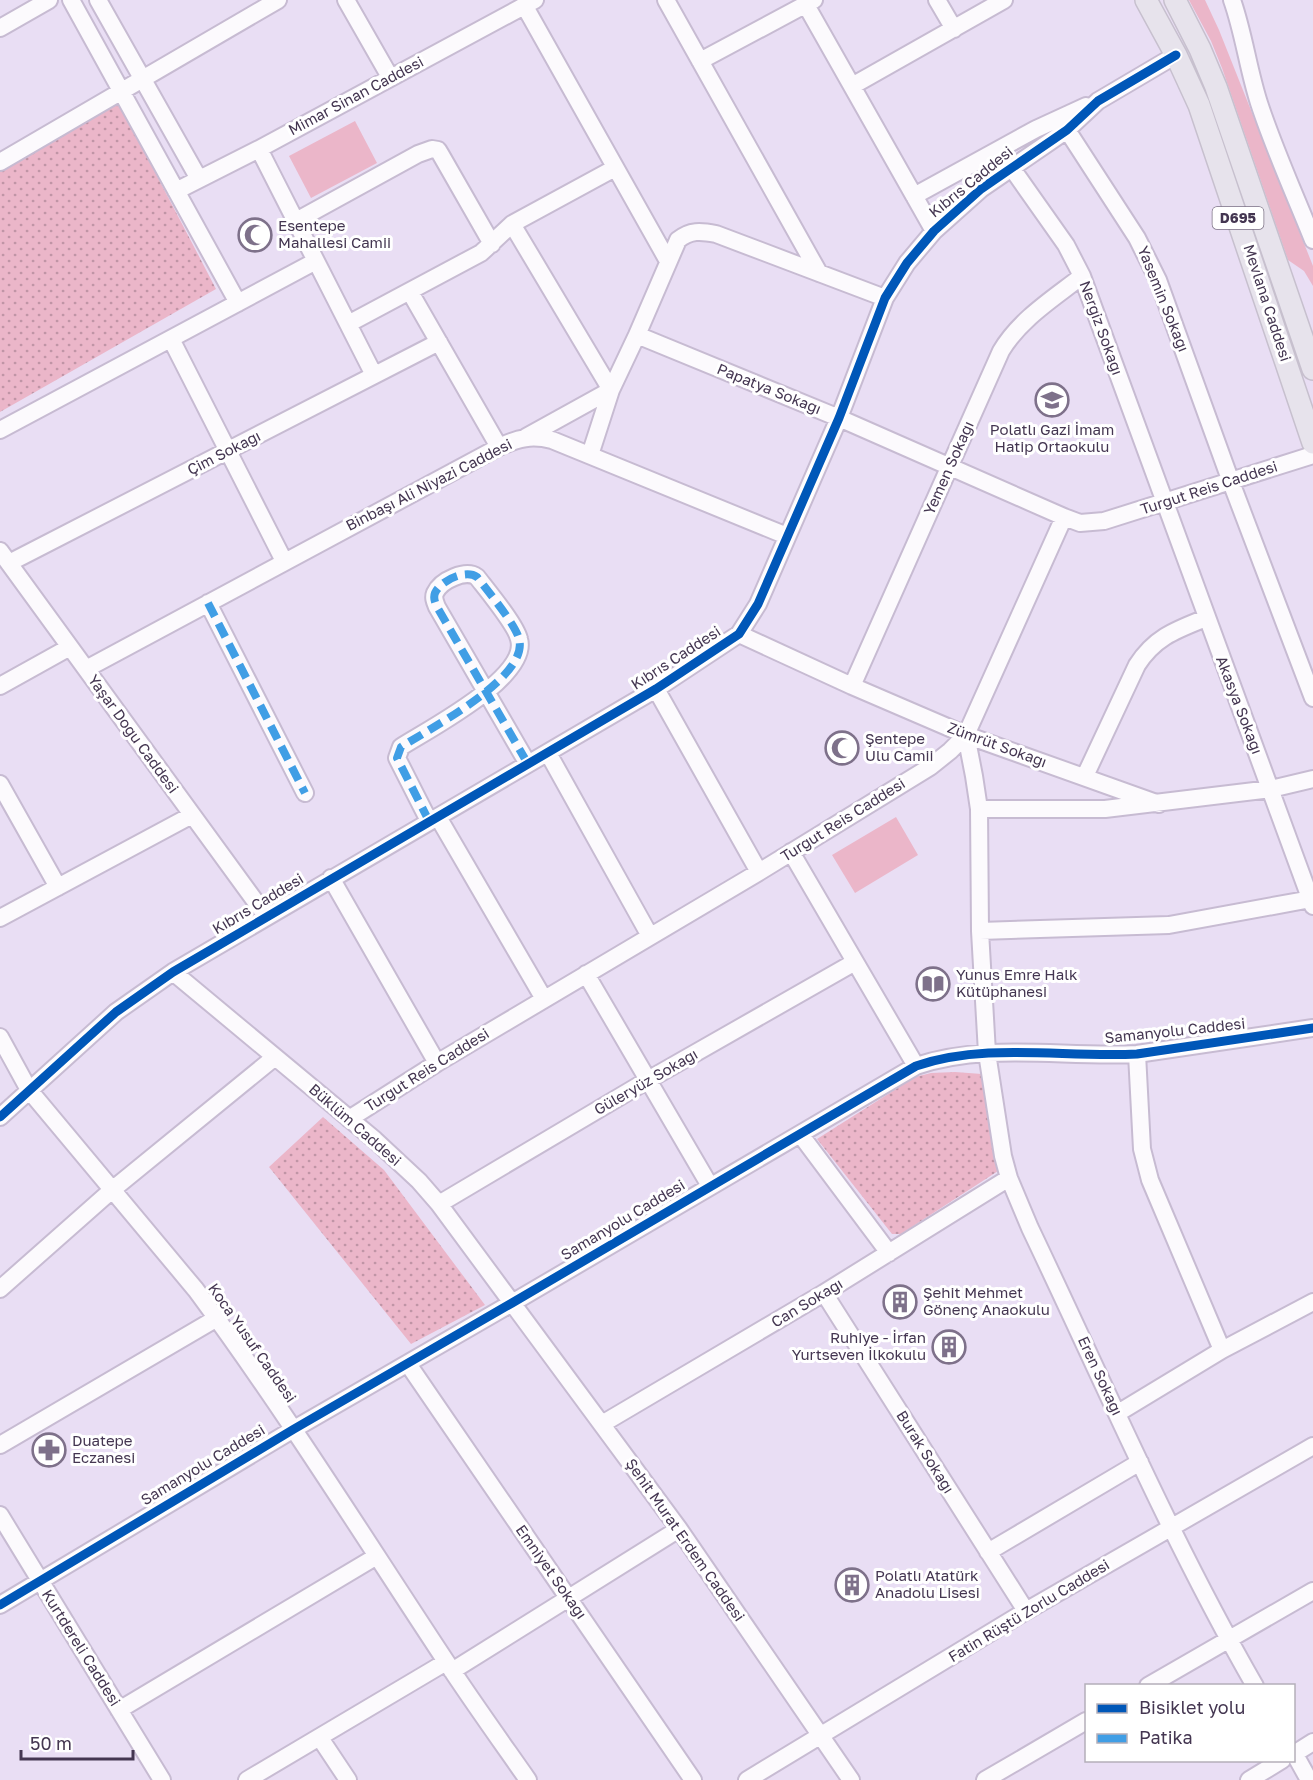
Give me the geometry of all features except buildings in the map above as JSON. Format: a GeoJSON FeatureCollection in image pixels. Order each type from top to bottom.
{"type":"FeatureCollection","features":[{"type":"Feature","properties":{"kind":"main road","name":"Mevlana Caddesi"},"geometry":{"type":"LineString","coordinates":[[1146,0],[1176,55],[1213,141],[1313,443]]}},
{"type":"Feature","properties":{"kind":"main road","name":"Mevlana Caddesi"},"geometry":{"type":"LineString","coordinates":[[1175,0],[1200,49],[1226,114],[1313,369]]}},
{"type":"Feature","properties":{"kind":"street"},"geometry":{"type":"LineString","coordinates":[[0,28],[49,0]]}},
{"type":"Feature","properties":{"kind":"street"},"geometry":{"type":"LineString","coordinates":[[70,0],[238,303]]}},
{"type":"Feature","properties":{"kind":"street"},"geometry":{"type":"LineString","coordinates":[[98,0],[199,179]]}},
{"type":"Feature","properties":{"kind":"street"},"geometry":{"type":"LineString","coordinates":[[0,162],[278,0]]}},
{"type":"Feature","properties":{"kind":"street"},"geometry":{"type":"LineString","coordinates":[[346,0],[390,77]]}},
{"type":"Feature","properties":{"kind":"street"},"geometry":{"type":"LineString","coordinates":[[666,0],[819,273]]}},
{"type":"Feature","properties":{"kind":"street"},"geometry":{"type":"LineString","coordinates":[[938,0],[954,29]]}},
{"type":"Feature","properties":{"kind":"street"},"geometry":{"type":"LineString","coordinates":[[852,86],[1004,0]]}},
{"type":"Feature","properties":{"kind":"street"},"geometry":{"type":"LineString","coordinates":[[1232,0],[1244,37],[1260,104],[1313,240]]}},
{"type":"Feature","properties":{"kind":"street"},"geometry":{"type":"LineString","coordinates":[[700,61],[810,2],[852,86],[934,231]]}},
{"type":"Feature","properties":{"kind":"street"},"geometry":{"type":"LineString","coordinates":[[529,3],[615,168],[668,261]]}},
{"type":"Feature","properties":{"kind":"street","name":"Mimar Sinan Caddesi"},"geometry":{"type":"LineString","coordinates":[[176,191],[259,149],[529,3]]}},
{"type":"Feature","properties":{"kind":"street","name":"Kıbrıs Caddesi"},"geometry":{"type":"LineString","coordinates":[[914,196],[1036,129],[1098,101],[1176,55]]}},
{"type":"Feature","properties":{"kind":"street","name":"Kıbrıs Caddesi"},"geometry":{"type":"LineString","coordinates":[[0,1117],[116,1012],[173,972],[656,689],[739,634],[758,604],[788,536],[839,418],[885,298],[907,263],[934,231],[956,210],[1011,167],[1067,129],[1098,101]]}},
{"type":"Feature","properties":{"kind":"street","name":"Yasemin Sokağı"},"geometry":{"type":"LineString","coordinates":[[1067,129],[1110,193],[1149,259],[1168,304],[1230,482],[1313,698]]}},
{"type":"Feature","properties":{"kind":"street"},"geometry":{"type":"LineString","coordinates":[[259,149],[374,375]]}},
{"type":"Feature","properties":{"kind":"street"},"geometry":{"type":"LineString","coordinates":[[296,221],[418,154],[432,149],[438,150],[492,244]]}},
{"type":"Feature","properties":{"kind":"street","name":"Nergiz Sokağı"},"geometry":{"type":"LineString","coordinates":[[1011,167],[1066,245],[1082,276],[1164,503]]}},
{"type":"Feature","properties":{"kind":"street"},"geometry":{"type":"LineString","coordinates":[[348,324],[481,253],[512,224],[615,168]]}},
{"type":"Feature","properties":{"kind":"street"},"geometry":{"type":"LineString","coordinates":[[512,224],[611,390]]}},
{"type":"Feature","properties":{"kind":"street"},"geometry":{"type":"LineString","coordinates":[[590,455],[611,390],[668,261],[678,240],[693,232],[716,234],[885,298]]}},
{"type":"Feature","properties":{"kind":"street"},"geometry":{"type":"LineString","coordinates":[[0,430],[316,261]]}},
{"type":"Feature","properties":{"kind":"street","name":"Yemen Sokağı"},"geometry":{"type":"LineString","coordinates":[[852,686],[949,465],[1008,339],[1020,326],[1082,276]]}},
{"type":"Feature","properties":{"kind":"street"},"geometry":{"type":"LineString","coordinates":[[410,292],[499,447]]}},
{"type":"Feature","properties":{"kind":"street","name":"Papatya Sokağı"},"geometry":{"type":"LineString","coordinates":[[637,335],[839,418],[1064,517]]}},
{"type":"Feature","properties":{"kind":"street"},"geometry":{"type":"LineString","coordinates":[[171,339],[284,561]]}},
{"type":"Feature","properties":{"kind":"street","name":"Çim Sokağı"},"geometry":{"type":"LineString","coordinates":[[4,557],[228,450],[439,342]]}},
{"type":"Feature","properties":{"kind":"street"},"geometry":{"type":"LineString","coordinates":[[526,436],[611,390]]}},
{"type":"Feature","properties":{"kind":"street","name":"Binbaşı Ali Niyazi Caddesi"},"geometry":{"type":"LineString","coordinates":[[86,669],[499,447],[526,436],[538,436],[552,440],[788,536]]}},
{"type":"Feature","properties":{"kind":"street","name":"Turgut Reis Caddesi"},"geometry":{"type":"LineString","coordinates":[[349,1119],[437,1063],[759,872],[930,767],[950,751],[966,735],[1064,517],[1080,523],[1104,521],[1313,454]]}},
{"type":"Feature","properties":{"kind":"street","name":"Akasya Sokağı"},"geometry":{"type":"LineString","coordinates":[[1164,503],[1312,903]]}},
{"type":"Feature","properties":{"kind":"street","name":"Yaşar Doğu Caddesi"},"geometry":{"type":"LineString","coordinates":[[4,557],[266,916]]}},
{"type":"Feature","properties":{"kind":"street"},"geometry":{"type":"LineString","coordinates":[[528,764],[487,693],[434,599],[435,591],[442,585],[465,573],[472,573],[477,577],[518,633],[521,650],[518,657],[487,693],[401,747],[397,758],[544,999]]}},
{"type":"Feature","properties":{"kind":"street"},"geometry":{"type":"LineString","coordinates":[[208,603],[305,793]]}},
{"type":"Feature","properties":{"kind":"street"},"geometry":{"type":"LineString","coordinates":[[1085,776],[1137,665],[1146,652],[1157,641],[1206,618]]}},
{"type":"Feature","properties":{"kind":"street","name":"Zümrüt Sokağı"},"geometry":{"type":"LineString","coordinates":[[739,634],[966,735],[1160,804]]}},
{"type":"Feature","properties":{"kind":"street"},"geometry":{"type":"LineString","coordinates":[[0,686],[70,647]]}},
{"type":"Feature","properties":{"kind":"street"},"geometry":{"type":"LineString","coordinates":[[656,689],[759,872]]}},
{"type":"Feature","properties":{"kind":"street","name":"Eren Sokağı"},"geometry":{"type":"LineString","coordinates":[[966,735],[979,809],[980,931],[987,1053],[1003,1156],[1009,1178],[1171,1528],[1254,1684]]}},
{"type":"Feature","properties":{"kind":"street"},"geometry":{"type":"LineString","coordinates":[[548,753],[650,936]]}},
{"type":"Feature","properties":{"kind":"street"},"geometry":{"type":"LineString","coordinates":[[979,809],[1105,809],[1270,789],[1313,779]]}},
{"type":"Feature","properties":{"kind":"street"},"geometry":{"type":"LineString","coordinates":[[0,784],[58,887]]}},
{"type":"Feature","properties":{"kind":"street"},"geometry":{"type":"LineString","coordinates":[[0,918],[192,815]]}},
{"type":"Feature","properties":{"kind":"street"},"geometry":{"type":"LineString","coordinates":[[791,852],[916,1066]]}},
{"type":"Feature","properties":{"kind":"street"},"geometry":{"type":"LineString","coordinates":[[331,878],[437,1063]]}},
{"type":"Feature","properties":{"kind":"street"},"geometry":{"type":"LineString","coordinates":[[980,931],[1169,925],[1312,903]]}},
{"type":"Feature","properties":{"kind":"street","name":"Güleryüz Sokağı"},"geometry":{"type":"LineString","coordinates":[[439,1204],[648,1080],[855,962]]}},
{"type":"Feature","properties":{"kind":"street","name":"Büklüm Caddesi"},"geometry":{"type":"LineString","coordinates":[[173,972],[349,1119],[419,1181],[439,1204],[512,1303]]}},
{"type":"Feature","properties":{"kind":"street"},"geometry":{"type":"LineString","coordinates":[[586,974],[710,1186]]}},
{"type":"Feature","properties":{"kind":"street","name":"Samanyolu Caddesi"},"geometry":{"type":"LineString","coordinates":[[0,1605],[294,1429],[916,1066],[955,1055],[987,1053],[1137,1054],[1313,1028]]}},
{"type":"Feature","properties":{"kind":"street","name":"Koca Yusuf Caddesi"},"geometry":{"type":"LineString","coordinates":[[0,1037],[29,1090],[217,1318],[294,1429],[449,1666],[528,1780]]}},
{"type":"Feature","properties":{"kind":"street"},"geometry":{"type":"LineString","coordinates":[[1137,1054],[1144,1162],[1222,1350]]}},
{"type":"Feature","properties":{"kind":"street"},"geometry":{"type":"LineString","coordinates":[[0,1289],[112,1190],[275,1057]]}},
{"type":"Feature","properties":{"kind":"street"},"geometry":{"type":"LineString","coordinates":[[800,1134],[889,1252]]}},
{"type":"Feature","properties":{"kind":"street","name":"Can Sokağı"},"geometry":{"type":"LineString","coordinates":[[602,1424],[824,1293],[1009,1178]]}},
{"type":"Feature","properties":{"kind":"street","name":"Burak Sokağı"},"geometry":{"type":"LineString","coordinates":[[824,1293],[1026,1611]]}},
{"type":"Feature","properties":{"kind":"street"},"geometry":{"type":"LineString","coordinates":[[1118,1413],[1222,1350],[1313,1302]]}},
{"type":"Feature","properties":{"kind":"street","name":"Şehit Murat Erdem Caddesi"},"geometry":{"type":"LineString","coordinates":[[512,1303],[679,1529],[852,1780]]}},
{"type":"Feature","properties":{"kind":"street"},"geometry":{"type":"LineString","coordinates":[[0,1445],[217,1318]]}},
{"type":"Feature","properties":{"kind":"street","name":"Emniyet Sokağı"},"geometry":{"type":"LineString","coordinates":[[408,1364],[693,1780]]}},
{"type":"Feature","properties":{"kind":"street","name":"Fatin Rüştü Zorlu Caddesi"},"geometry":{"type":"LineString","coordinates":[[747,1780],[1026,1611],[1313,1446]]}},
{"type":"Feature","properties":{"kind":"street"},"geometry":{"type":"LineString","coordinates":[[988,1552],[1140,1462]]}},
{"type":"Feature","properties":{"kind":"street","name":"Kurtdereli Caddesi"},"geometry":{"type":"LineString","coordinates":[[0,1515],[162,1780]]}},
{"type":"Feature","properties":{"kind":"street"},"geometry":{"type":"LineString","coordinates":[[248,1780],[568,1597],[679,1529]]}},
{"type":"Feature","properties":{"kind":"street"},"geometry":{"type":"LineString","coordinates":[[119,1710],[377,1556]]}},
{"type":"Feature","properties":{"kind":"street"},"geometry":{"type":"LineString","coordinates":[[1151,1684],[1313,1591]]}},
{"type":"Feature","properties":{"kind":"street"},"geometry":{"type":"LineString","coordinates":[[985,1780],[1085,1722]]}},
{"type":"Feature","properties":{"kind":"street"},"geometry":{"type":"LineString","coordinates":[[320,1738],[348,1780]]}},
{"type":"Feature","properties":{"kind":"street"},"geometry":{"type":"LineString","coordinates":[[1295,1753],[1313,1742]]}},
{"type":"Feature","properties":{"kind":"street"},"geometry":{"type":"LineString","coordinates":[[1295,1756],[1309,1780]]}},
{"type":"Feature","properties":{"kind":"street"},"geometry":{"type":"LineString","coordinates":[[1249,1780],[1280,1762]]}},
{"type":"Feature","properties":{"kind":"shaded area"},"geometry":{"type":"Polygon","coordinates":[[[1189,0],[1205,0],[1219,30],[1313,266],[1313,286],[1304,271],[1288,260],[1222,68],[1211,41],[1189,0]]]}},
{"type":"Feature","properties":{"kind":"shaded area"},"geometry":{"type":"Polygon","coordinates":[[[119,103],[216,289],[0,412],[0,170],[119,103]]]}},
{"type":"Feature","properties":{"kind":"shaded area"},"geometry":{"type":"Polygon","coordinates":[[[355,121],[377,163],[311,198],[289,156],[355,121]]]}},
{"type":"Feature","properties":{"kind":"shaded area"},"geometry":{"type":"Polygon","coordinates":[[[896,817],[918,855],[855,893],[832,855],[896,817]]]}},
{"type":"Feature","properties":{"kind":"shaded area"},"geometry":{"type":"Polygon","coordinates":[[[931,1073],[982,1074],[998,1171],[901,1234],[892,1234],[817,1139],[915,1077],[931,1073]]]}},
{"type":"Feature","properties":{"kind":"shaded area"},"geometry":{"type":"Polygon","coordinates":[[[323,1117],[384,1170],[485,1305],[411,1344],[269,1167],[323,1117]]]}},
{"type":"Feature","properties":{"kind":"marked path"},"geometry":{"type":"LineString","coordinates":[[429,821],[397,758],[401,747],[454,715],[475,700],[494,685],[509,669],[518,654],[519,639],[513,625],[477,577],[467,574],[454,577],[438,588],[434,598],[436,605],[437,607],[528,764]]}},
{"type":"Feature","properties":{"kind":"marked path"},"geometry":{"type":"LineString","coordinates":[[208,603],[305,793]]}},
{"type":"Feature","properties":{"kind":"cycle path"},"geometry":{"type":"LineString","coordinates":[[0,1117],[116,1012],[173,972],[656,689],[739,634],[758,604],[839,418],[885,298],[907,263],[934,231],[981,189],[1067,130],[1098,101],[1176,55]]}},
{"type":"Feature","properties":{"kind":"cycle path"},"geometry":{"type":"LineString","coordinates":[[0,1605],[294,1429],[916,1066],[943,1059],[998,1053],[1137,1054],[1313,1028]]}},
{"type":"Feature","properties":{"kind":"place","name":"Esentepe Mahallesi Camii"},"geometry":{"type":"Point","coordinates":[255,235]}},
{"type":"Feature","properties":{"kind":"place","name":"Polatlı Gazi İmam Hatip Ortaokulu"},"geometry":{"type":"Point","coordinates":[1052,400]}},
{"type":"Feature","properties":{"kind":"place","name":"Şentepe Ulu Camii"},"geometry":{"type":"Point","coordinates":[842,748]}},
{"type":"Feature","properties":{"kind":"place","name":"Yunus Emre Halk Kütüphanesi"},"geometry":{"type":"Point","coordinates":[933,984]}},
{"type":"Feature","properties":{"kind":"place","name":"Şehit Mehmet Gönenç Anaokulu"},"geometry":{"type":"Point","coordinates":[900,1302]}},
{"type":"Feature","properties":{"kind":"place","name":"Ruhiye - İrfan Yurtseven İlkokulu"},"geometry":{"type":"Point","coordinates":[949,1347]}},
{"type":"Feature","properties":{"kind":"place","name":"Duatepe Eczanesi"},"geometry":{"type":"Point","coordinates":[49,1450]}},
{"type":"Feature","properties":{"kind":"place","name":"Polatlı Atatürk Anadolu Lisesi"},"geometry":{"type":"Point","coordinates":[852,1585]}}]}
